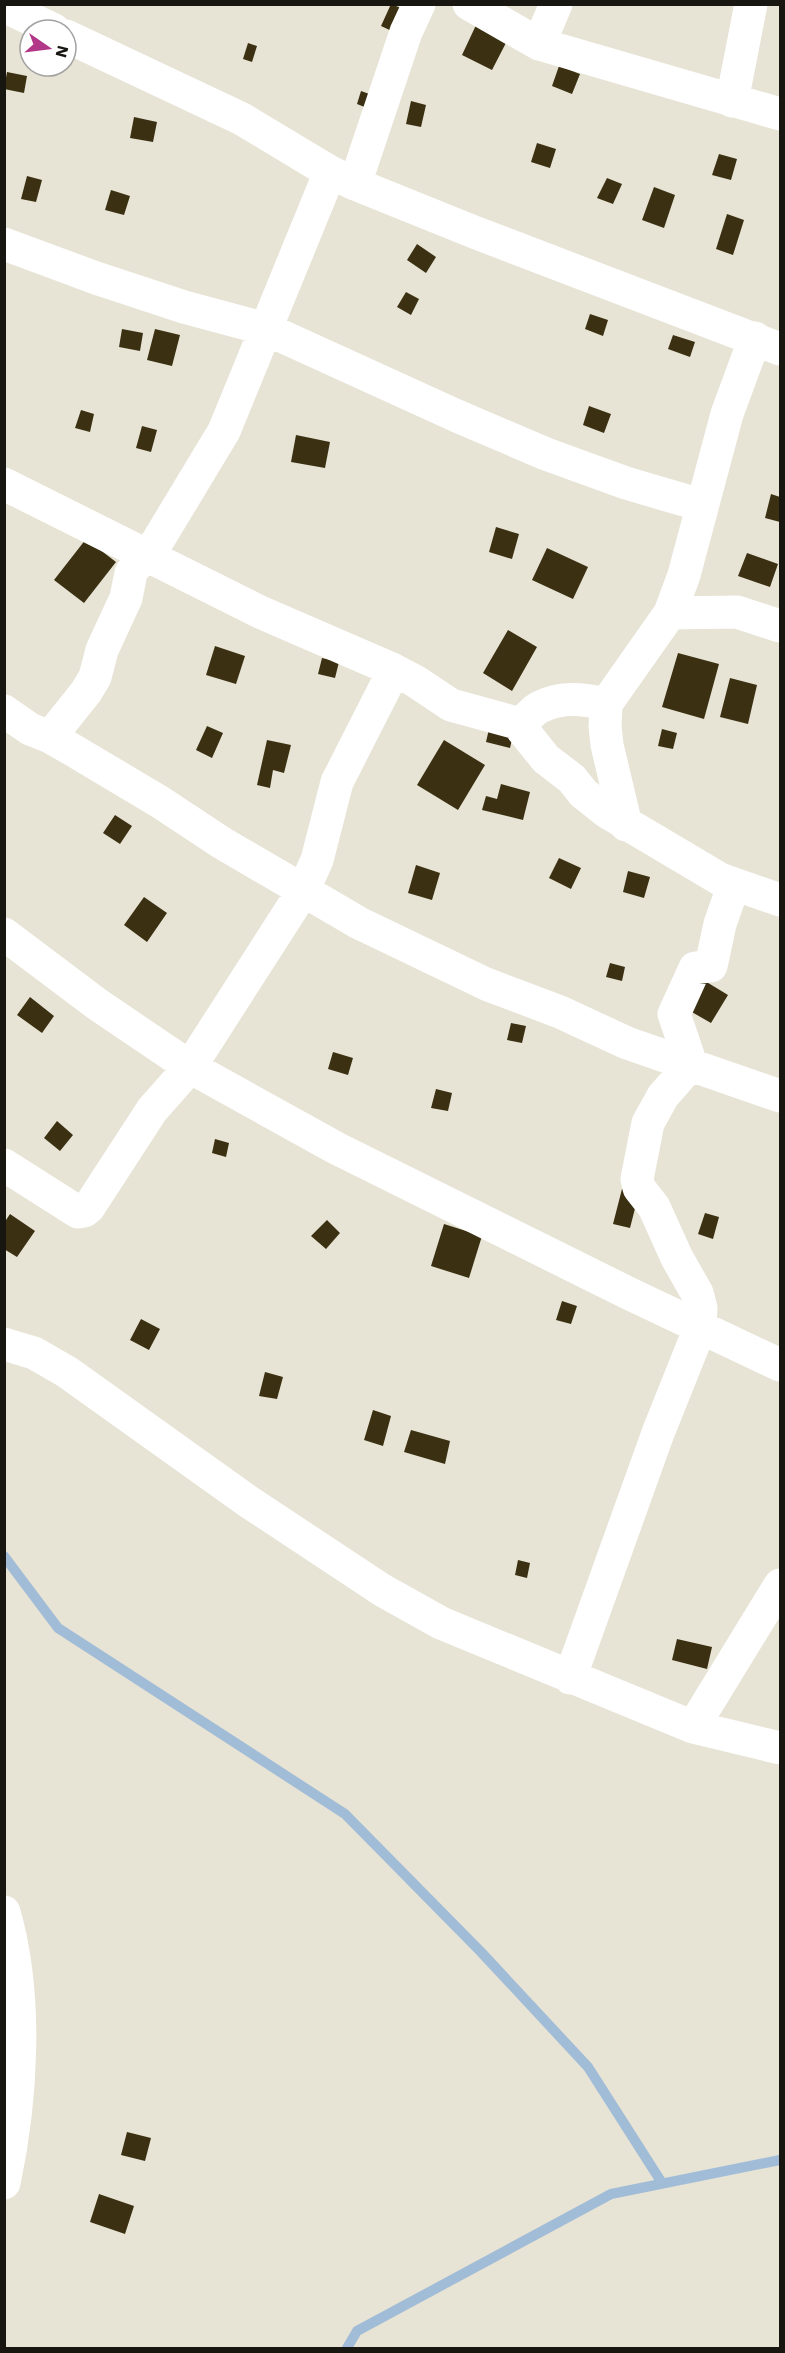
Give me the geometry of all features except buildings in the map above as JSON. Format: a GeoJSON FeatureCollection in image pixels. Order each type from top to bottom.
{"type":"FeatureCollection","features":[{"type":"Feature","properties":{"kind":"street"},"geometry":{"type":"LineString","coordinates":[[50,736],[86,692],[95,676],[102,650],[126,598],[131,573],[136,565],[147,557],[224,430],[266,329],[343,178],[419,4]]}},
{"type":"Feature","properties":{"kind":"street"},"geometry":{"type":"LineString","coordinates":[[469,4],[539,44],[780,114]]}},
{"type":"Feature","properties":{"kind":"street"},"geometry":{"type":"LineString","coordinates":[[539,44],[556,4]]}},
{"type":"Feature","properties":{"kind":"street"},"geometry":{"type":"LineString","coordinates":[[732,101],[751,4]]}},
{"type":"Feature","properties":{"kind":"street"},"geometry":{"type":"LineString","coordinates":[[4,6],[29,18]]}},
{"type":"Feature","properties":{"kind":"street"},"geometry":{"type":"LineString","coordinates":[[78,42],[242,119],[343,178],[474,232],[768,344],[727,414],[684,575],[670,613],[606,704],[607,745],[626,825]]}},
{"type":"Feature","properties":{"kind":"street"},"geometry":{"type":"LineString","coordinates":[[4,244],[184,307],[266,329],[546,454],[626,483],[701,505]]}},
{"type":"Feature","properties":{"kind":"street"},"geometry":{"type":"LineString","coordinates":[[4,484],[260,612],[394,670],[451,705],[517,723],[525,721],[538,708],[560,701],[582,698],[606,704]]}},
{"type":"Feature","properties":{"kind":"street"},"geometry":{"type":"LineString","coordinates":[[670,613],[737,612],[780,626]]}},
{"type":"Feature","properties":{"kind":"street"},"geometry":{"type":"LineString","coordinates":[[4,1165],[78,1212],[84,1211],[152,1110],[190,1067],[303,891],[317,860],[337,782],[394,670]]}},
{"type":"Feature","properties":{"kind":"street"},"geometry":{"type":"LineString","coordinates":[[4,711],[30,729],[50,736],[359,923],[486,984],[561,1012],[627,1043],[780,1096]]}},
{"type":"Feature","properties":{"kind":"street"},"geometry":{"type":"LineString","coordinates":[[517,723],[546,759],[572,779],[583,793],[626,825],[720,879],[780,900]]}},
{"type":"Feature","properties":{"kind":"street"},"geometry":{"type":"LineString","coordinates":[[691,1064],[674,1014],[695,968],[711,966],[720,924],[734,884]]}},
{"type":"Feature","properties":{"kind":"street"},"geometry":{"type":"LineString","coordinates":[[4,934],[97,1004],[190,1067],[336,1148],[700,1328],[780,1365]]}},
{"type":"Feature","properties":{"kind":"street"},"geometry":{"type":"LineString","coordinates":[[570,1678],[651,1454],[700,1328],[701,1308],[696,1293],[654,1207],[639,1188],[637,1179],[648,1123],[663,1096],[691,1064]]}},
{"type":"Feature","properties":{"kind":"street"},"geometry":{"type":"LineString","coordinates":[[4,1344],[34,1353],[67,1372],[249,1502],[382,1590],[441,1623],[693,1727],[780,1748]]}},
{"type":"Feature","properties":{"kind":"street"},"geometry":{"type":"LineString","coordinates":[[693,1727],[780,1585]]}},
{"type":"Feature","properties":{"kind":"street"},"geometry":{"type":"LineString","coordinates":[[4,1912],[12,1939],[19,1988],[19,2060],[6,2164]]}},
{"type":"Feature","properties":{"kind":"waterway"},"geometry":{"type":"LineString","coordinates":[[4,1556],[58,1628],[345,1814],[481,1952],[588,2067],[662,2183]]}},
{"type":"Feature","properties":{"kind":"waterway"},"geometry":{"type":"LineString","coordinates":[[347,2348],[357,2331],[611,2194],[780,2160]]}}]}
